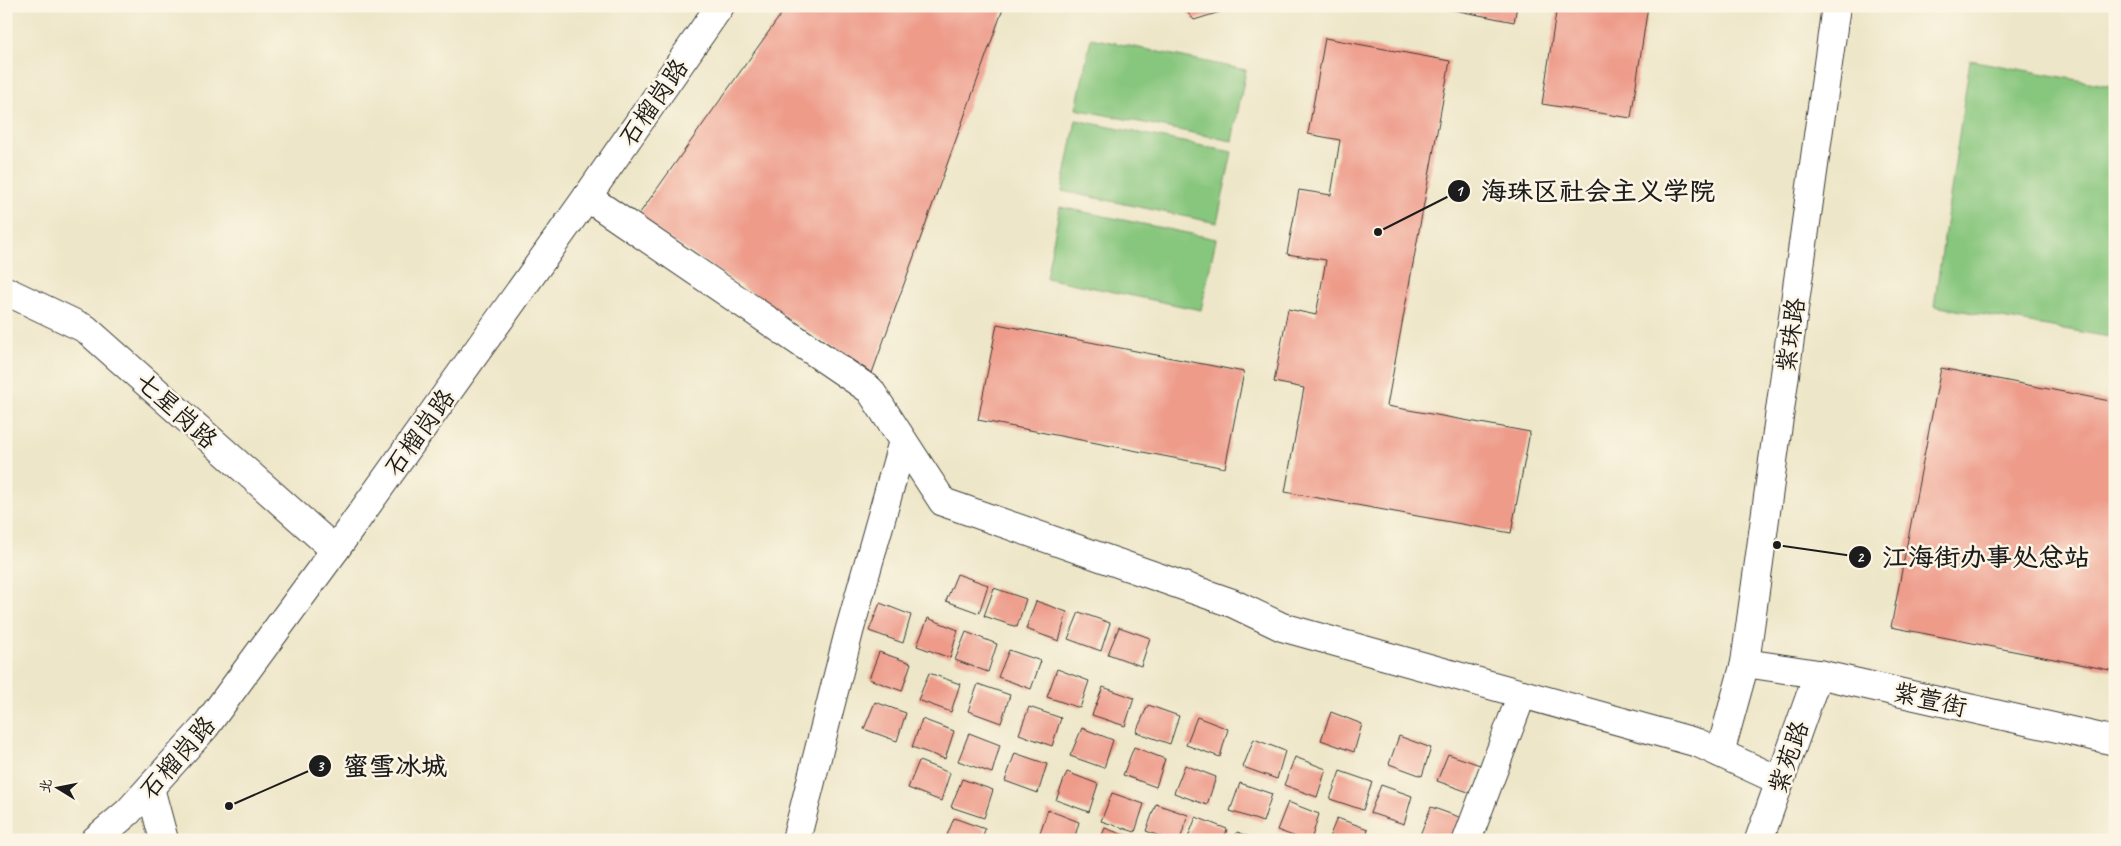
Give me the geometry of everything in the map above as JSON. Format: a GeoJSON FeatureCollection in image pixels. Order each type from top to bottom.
{"type":"FeatureCollection","features":[{"type":"Feature","properties":{"kind":"street","name":"紫珠路"},"geometry":{"type":"LineString","coordinates":[[1720,753],[1744,663],[1836,6]]}},
{"type":"Feature","properties":{"kind":"street","name":"石榴岗路"},"geometry":{"type":"LineString","coordinates":[[95,840],[128,812],[205,727],[335,550],[587,197],[712,10]]}},
{"type":"Feature","properties":{"kind":"street"},"geometry":{"type":"LineString","coordinates":[[587,197],[870,390],[943,502],[1232,603],[1282,628],[1698,743],[1780,781]]}},
{"type":"Feature","properties":{"kind":"street","name":"七星岗路"},"geometry":{"type":"LineString","coordinates":[[6,291],[86,329],[335,550]]}},
{"type":"Feature","properties":{"kind":"street"},"geometry":{"type":"LineString","coordinates":[[796,840],[849,632],[903,441]]}},
{"type":"Feature","properties":{"kind":"street","name":"紫萱街"},"geometry":{"type":"LineString","coordinates":[[1744,663],[1818,674],[2115,740]]}},
{"type":"Feature","properties":{"kind":"street","name":"紫苑路"},"geometry":{"type":"LineString","coordinates":[[1759,840],[1818,674]]}},
{"type":"Feature","properties":{"kind":"street"},"geometry":{"type":"LineString","coordinates":[[1467,840],[1522,694]]}},
{"type":"Feature","properties":{"kind":"street"},"geometry":{"type":"LineString","coordinates":[[150,788],[164,840]]}},
{"type":"Feature","properties":{"kind":"green space"},"geometry":{"type":"Polygon","coordinates":[[[1091,38],[1246,70],[1232,141],[1076,109],[1091,38]]]}},
{"type":"Feature","properties":{"kind":"green space"},"geometry":{"type":"Polygon","coordinates":[[[1970,60],[2115,87],[2115,338],[1934,306],[1970,60]]]}},
{"type":"Feature","properties":{"kind":"green space"},"geometry":{"type":"Polygon","coordinates":[[[1076,120],[1232,152],[1217,223],[1062,191],[1076,120]]]}},
{"type":"Feature","properties":{"kind":"green space"},"geometry":{"type":"Polygon","coordinates":[[[1060,207],[1216,239],[1201,310],[1046,278],[1060,207]]]}},
{"type":"Feature","properties":{"kind":"building"},"geometry":{"type":"Polygon","coordinates":[[[787,6],[1004,6],[872,373],[637,217],[787,6]]]}},
{"type":"Feature","properties":{"kind":"building"},"geometry":{"type":"Polygon","coordinates":[[[1182,6],[1236,6],[1236,7],[1194,20],[1182,6]]]}},
{"type":"Feature","properties":{"kind":"building"},"geometry":{"type":"Polygon","coordinates":[[[1434,6],[1517,6],[1514,22],[1434,6]]]}},
{"type":"Feature","properties":{"kind":"building"},"geometry":{"type":"Polygon","coordinates":[[[1557,6],[1648,6],[1631,118],[1542,104],[1557,6]]]}},
{"type":"Feature","properties":{"kind":"building"},"geometry":{"type":"Polygon","coordinates":[[[1325,38],[1450,61],[1387,406],[1530,432],[1511,533],[1285,492],[1304,388],[1274,382],[1288,309],[1316,315],[1326,260],[1287,254],[1299,190],[1331,195],[1340,140],[1308,134],[1325,38]]]}},
{"type":"Feature","properties":{"kind":"building"},"geometry":{"type":"Polygon","coordinates":[[[997,324],[1244,372],[1225,468],[978,420],[997,324]]]}},
{"type":"Feature","properties":{"kind":"building"},"geometry":{"type":"Polygon","coordinates":[[[1941,368],[2115,402],[2115,671],[1891,627],[1941,368]]]}},
{"type":"Feature","properties":{"kind":"building"},"geometry":{"type":"Polygon","coordinates":[[[957,574],[988,585],[979,613],[946,601],[957,574]]]}},
{"type":"Feature","properties":{"kind":"building"},"geometry":{"type":"Polygon","coordinates":[[[994,588],[1026,599],[1017,627],[984,616],[994,588]]]}},
{"type":"Feature","properties":{"kind":"building"},"geometry":{"type":"Polygon","coordinates":[[[1036,601],[1067,612],[1059,641],[1026,629],[1036,601]]]}},
{"type":"Feature","properties":{"kind":"building"},"geometry":{"type":"Polygon","coordinates":[[[880,603],[911,615],[903,643],[869,631],[880,603]]]}},
{"type":"Feature","properties":{"kind":"building"},"geometry":{"type":"Polygon","coordinates":[[[1079,612],[1110,623],[1101,651],[1068,639],[1079,612]]]}},
{"type":"Feature","properties":{"kind":"building"},"geometry":{"type":"Polygon","coordinates":[[[928,618],[958,630],[950,658],[917,646],[928,618]]]}},
{"type":"Feature","properties":{"kind":"building"},"geometry":{"type":"Polygon","coordinates":[[[1119,627],[1150,638],[1141,666],[1108,654],[1119,627]]]}},
{"type":"Feature","properties":{"kind":"building"},"geometry":{"type":"Polygon","coordinates":[[[966,632],[997,644],[988,672],[955,660],[966,632]]]}},
{"type":"Feature","properties":{"kind":"building"},"geometry":{"type":"Polygon","coordinates":[[[1009,650],[1041,661],[1031,689],[998,677],[1009,650]]]}},
{"type":"Feature","properties":{"kind":"building"},"geometry":{"type":"Polygon","coordinates":[[[879,652],[911,663],[902,691],[869,679],[879,652]]]}},
{"type":"Feature","properties":{"kind":"building"},"geometry":{"type":"Polygon","coordinates":[[[1057,669],[1089,681],[1080,708],[1047,697],[1057,669]]]}},
{"type":"Feature","properties":{"kind":"building"},"geometry":{"type":"Polygon","coordinates":[[[929,673],[960,684],[951,712],[918,700],[929,673]]]}},
{"type":"Feature","properties":{"kind":"building"},"geometry":{"type":"Polygon","coordinates":[[[978,684],[1010,695],[1001,723],[968,711],[978,684]]]}},
{"type":"Feature","properties":{"kind":"building"},"geometry":{"type":"Polygon","coordinates":[[[1103,687],[1134,698],[1125,726],[1092,715],[1103,687]]]}},
{"type":"Feature","properties":{"kind":"building"},"geometry":{"type":"Polygon","coordinates":[[[875,702],[906,713],[897,741],[864,729],[875,702]]]}},
{"type":"Feature","properties":{"kind":"building"},"geometry":{"type":"Polygon","coordinates":[[[1148,705],[1179,716],[1170,744],[1136,732],[1148,705]]]}},
{"type":"Feature","properties":{"kind":"building"},"geometry":{"type":"Polygon","coordinates":[[[1029,707],[1061,718],[1052,746],[1019,734],[1029,707]]]}},
{"type":"Feature","properties":{"kind":"building"},"geometry":{"type":"Polygon","coordinates":[[[1331,712],[1362,724],[1354,752],[1321,740],[1331,712]]]}},
{"type":"Feature","properties":{"kind":"building"},"geometry":{"type":"Polygon","coordinates":[[[1197,717],[1228,729],[1220,757],[1186,745],[1197,717]]]}},
{"type":"Feature","properties":{"kind":"building"},"geometry":{"type":"Polygon","coordinates":[[[922,719],[954,731],[945,759],[912,747],[922,719]]]}},
{"type":"Feature","properties":{"kind":"building"},"geometry":{"type":"Polygon","coordinates":[[[1082,728],[1113,740],[1104,768],[1070,756],[1082,728]]]}},
{"type":"Feature","properties":{"kind":"building"},"geometry":{"type":"Polygon","coordinates":[[[969,733],[1000,745],[992,773],[958,761],[969,733]]]}},
{"type":"Feature","properties":{"kind":"building"},"geometry":{"type":"Polygon","coordinates":[[[1399,736],[1431,748],[1422,776],[1389,764],[1399,736]]]}},
{"type":"Feature","properties":{"kind":"building"},"geometry":{"type":"Polygon","coordinates":[[[1254,739],[1285,751],[1277,779],[1243,767],[1254,739]]]}},
{"type":"Feature","properties":{"kind":"building"},"geometry":{"type":"Polygon","coordinates":[[[1134,747],[1165,759],[1156,787],[1123,775],[1134,747]]]}},
{"type":"Feature","properties":{"kind":"building"},"geometry":{"type":"Polygon","coordinates":[[[1015,753],[1047,764],[1038,793],[1005,781],[1015,753]]]}},
{"type":"Feature","properties":{"kind":"building"},"geometry":{"type":"Polygon","coordinates":[[[1448,754],[1480,765],[1471,793],[1437,781],[1448,754]]]}},
{"type":"Feature","properties":{"kind":"building"},"geometry":{"type":"Polygon","coordinates":[[[1295,757],[1326,769],[1317,797],[1284,785],[1295,757]]]}},
{"type":"Feature","properties":{"kind":"building"},"geometry":{"type":"Polygon","coordinates":[[[919,761],[950,773],[941,801],[908,788],[919,761]]]}},
{"type":"Feature","properties":{"kind":"building"},"geometry":{"type":"Polygon","coordinates":[[[1185,765],[1216,777],[1207,805],[1174,793],[1185,765]]]}},
{"type":"Feature","properties":{"kind":"building"},"geometry":{"type":"Polygon","coordinates":[[[1340,771],[1372,782],[1363,810],[1330,799],[1340,771]]]}},
{"type":"Feature","properties":{"kind":"building"},"geometry":{"type":"Polygon","coordinates":[[[1067,772],[1098,784],[1089,812],[1056,800],[1067,772]]]}},
{"type":"Feature","properties":{"kind":"building"},"geometry":{"type":"Polygon","coordinates":[[[962,779],[993,790],[984,818],[951,807],[962,779]]]}},
{"type":"Feature","properties":{"kind":"building"},"geometry":{"type":"Polygon","coordinates":[[[1240,783],[1272,794],[1263,822],[1230,811],[1240,783]]]}},
{"type":"Feature","properties":{"kind":"building"},"geometry":{"type":"Polygon","coordinates":[[[1381,785],[1412,796],[1404,824],[1370,813],[1381,785]]]}},
{"type":"Feature","properties":{"kind":"building"},"geometry":{"type":"Polygon","coordinates":[[[1112,793],[1144,804],[1135,832],[1101,821],[1112,793]]]}},
{"type":"Feature","properties":{"kind":"building"},"geometry":{"type":"Polygon","coordinates":[[[1288,802],[1319,814],[1311,840],[1304,840],[1277,830],[1288,802]]]}},
{"type":"Feature","properties":{"kind":"building"},"geometry":{"type":"Polygon","coordinates":[[[1156,804],[1188,815],[1180,840],[1170,840],[1146,831],[1156,804]]]}},
{"type":"Feature","properties":{"kind":"building"},"geometry":{"type":"Polygon","coordinates":[[[1431,807],[1462,818],[1456,840],[1435,840],[1420,835],[1431,807]]]}},
{"type":"Feature","properties":{"kind":"building"},"geometry":{"type":"Polygon","coordinates":[[[1048,810],[1079,822],[1074,840],[1042,840],[1038,838],[1048,810]]]}},
{"type":"Feature","properties":{"kind":"building"},"geometry":{"type":"Polygon","coordinates":[[[1196,817],[1227,829],[1224,840],[1187,840],[1196,817]]]}},
{"type":"Feature","properties":{"kind":"building"},"geometry":{"type":"Polygon","coordinates":[[[954,818],[985,829],[982,840],[945,840],[954,818]]]}},
{"type":"Feature","properties":{"kind":"building"},"geometry":{"type":"Polygon","coordinates":[[[1337,818],[1368,829],[1365,840],[1328,840],[1337,818]]]}},
{"type":"Feature","properties":{"kind":"building"},"geometry":{"type":"Polygon","coordinates":[[[1105,828],[1137,840],[1100,840],[1105,828]]]}},
{"type":"Feature","properties":{"kind":"building"},"geometry":{"type":"Polygon","coordinates":[[[1237,832],[1258,840],[1234,840],[1237,832]]]}},
{"type":"Feature","properties":{"kind":"place","name":"海珠区社会主义学院"},"geometry":{"type":"Point","coordinates":[1378,232]}},
{"type":"Feature","properties":{"kind":"place","name":"江海街办事处总站"},"geometry":{"type":"Point","coordinates":[1777,545]}},
{"type":"Feature","properties":{"kind":"place","name":"蜜雪冰城"},"geometry":{"type":"Point","coordinates":[229,806]}}]}
